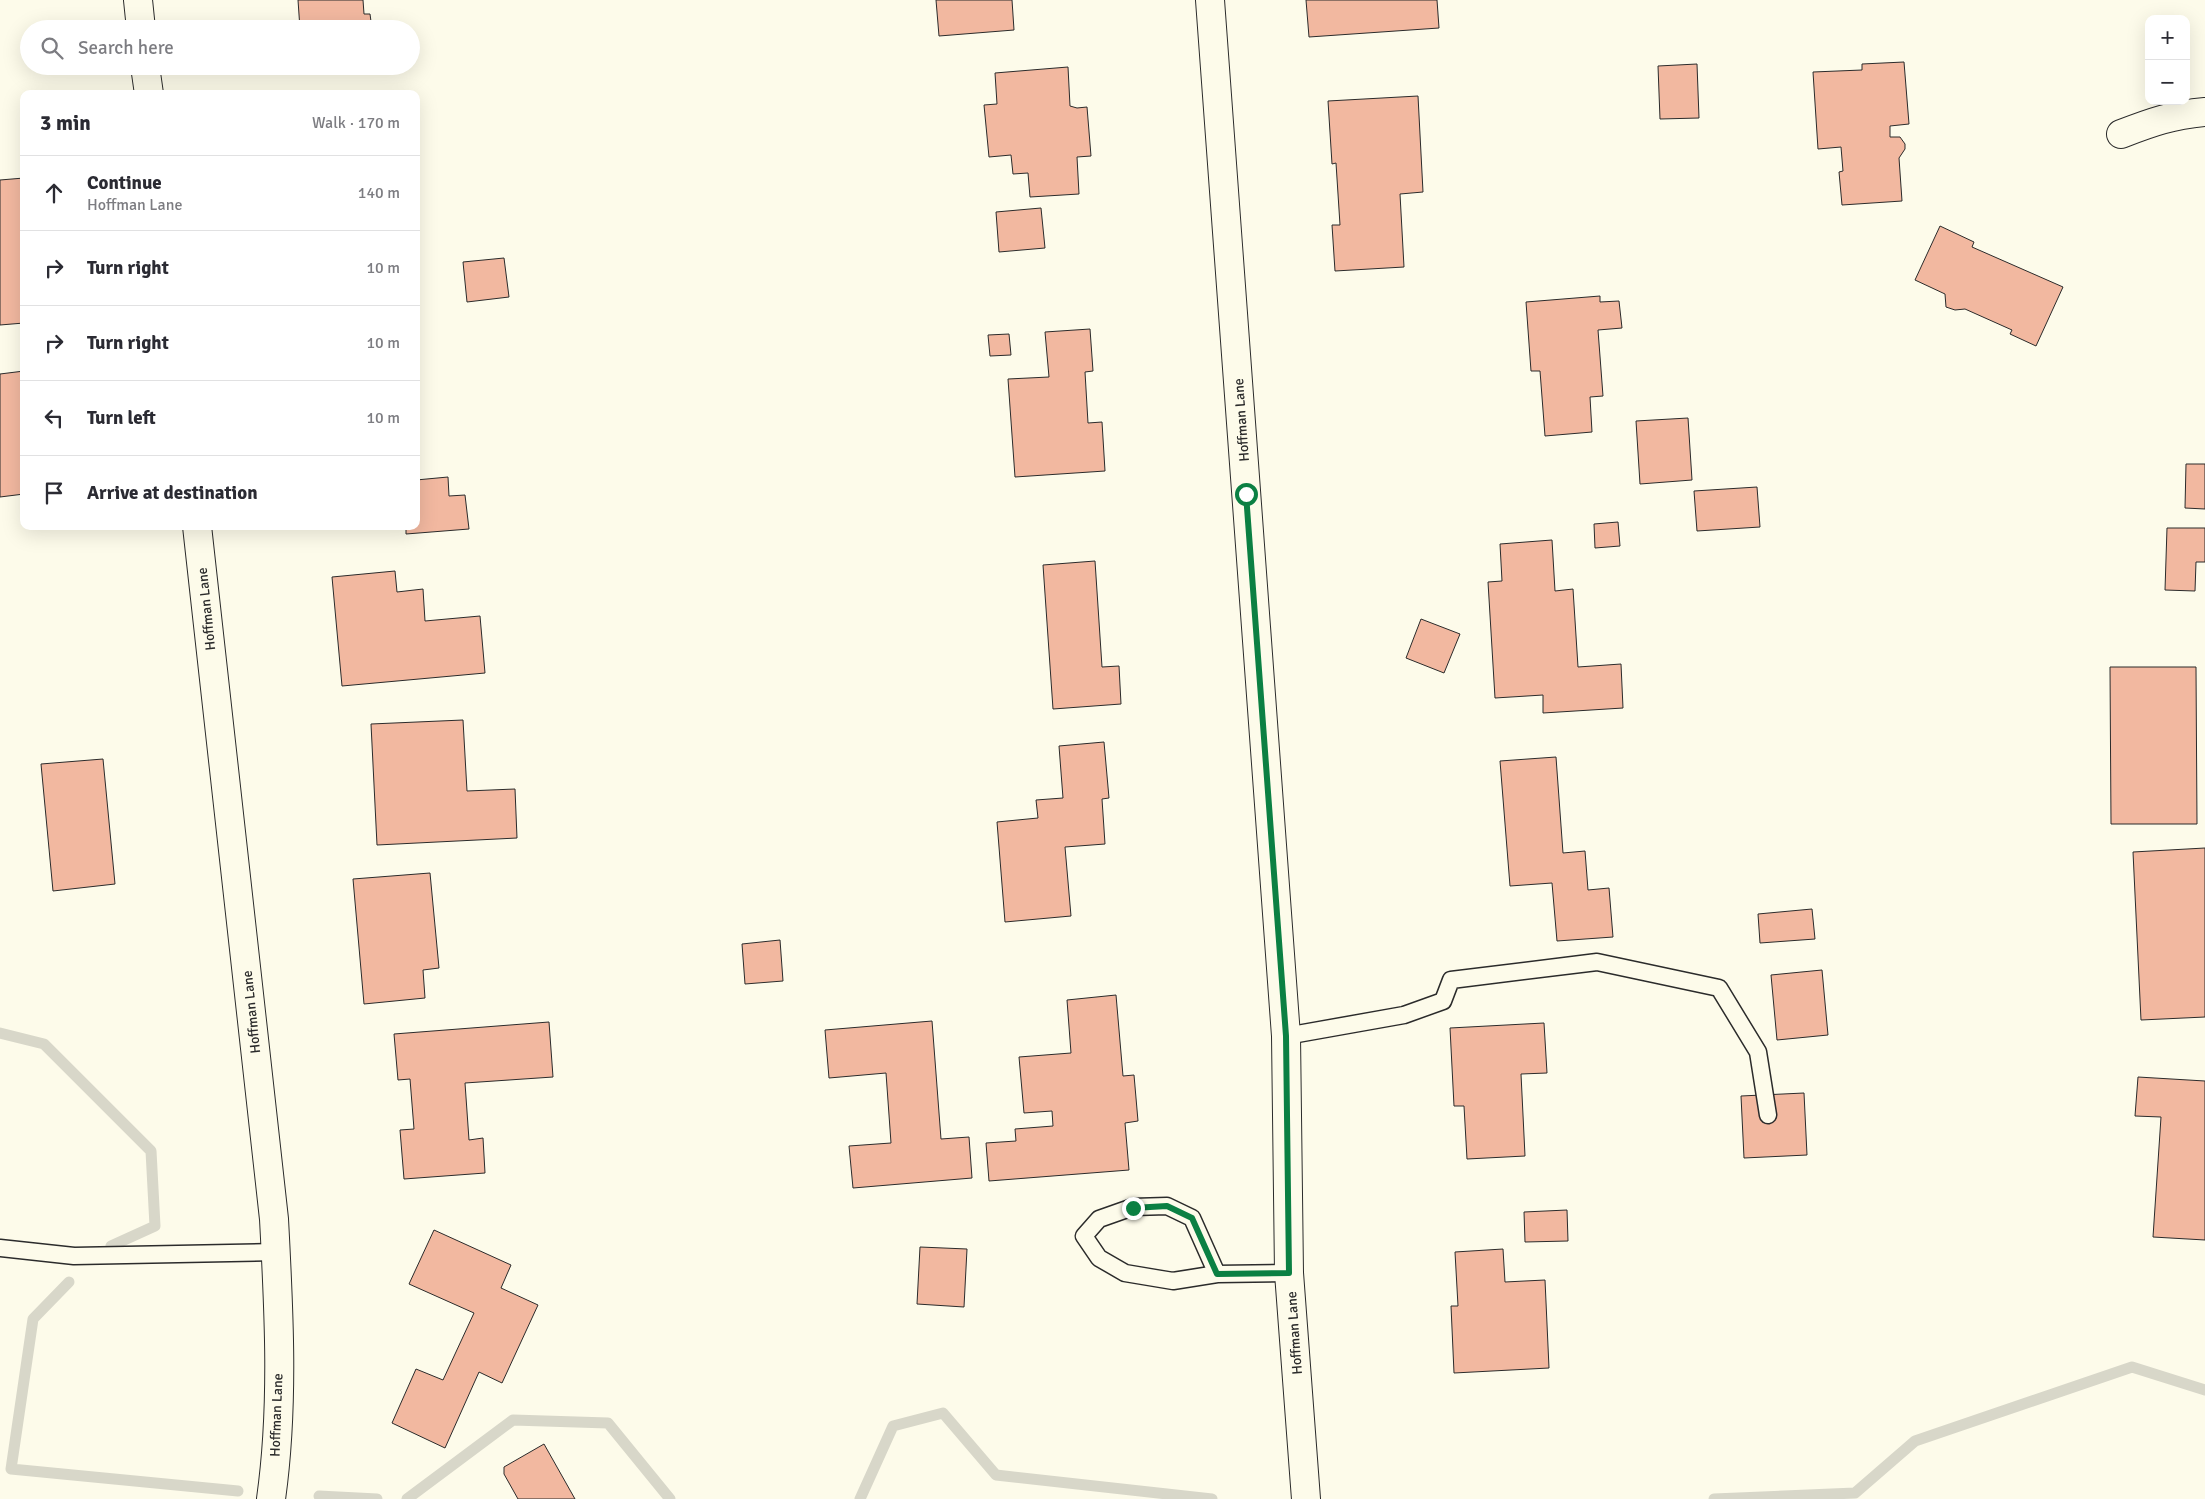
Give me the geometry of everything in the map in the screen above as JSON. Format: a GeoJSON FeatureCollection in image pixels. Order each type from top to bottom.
{"type":"FeatureCollection","features":[{"type":"Feature","properties":{"kind":"street"},"geometry":{"type":"LineString","coordinates":[[138,0],[140,20]]}},
{"type":"Feature","properties":{"kind":"street","name":"Hoffman Lane"},"geometry":{"type":"LineString","coordinates":[[1210,0],[1286,1036],[1289,1273],[1306,1499]]}},
{"type":"Feature","properties":{"kind":"street"},"geometry":{"type":"LineString","coordinates":[[147,75],[148,90]]}},
{"type":"Feature","properties":{"kind":"street"},"geometry":{"type":"LineString","coordinates":[[2122,134],[2158,119],[2205,112]]}},
{"type":"Feature","properties":{"kind":"street","name":"Hoffman Lane"},"geometry":{"type":"LineString","coordinates":[[197,530],[272,1200],[276,1252],[279,1305],[278,1408],[271,1499]]}},
{"type":"Feature","properties":{"kind":"lane"},"geometry":{"type":"LineString","coordinates":[[1286,1036],[1404,1015],[1444,1001],[1451,980],[1597,962],[1719,988],[1758,1052],[1768,1115]]}},
{"type":"Feature","properties":{"kind":"lane"},"geometry":{"type":"LineString","coordinates":[[1217,1274],[1192,1218],[1167,1206],[1133,1208],[1099,1219],[1084,1236],[1099,1258],[1125,1273],[1172,1281],[1217,1274],[1289,1273]]}},
{"type":"Feature","properties":{"kind":"lane"},"geometry":{"type":"LineString","coordinates":[[0,1248],[74,1256],[276,1252]]}},
{"type":"Feature","properties":{"kind":"building"},"geometry":{"type":"Polygon","coordinates":[[[298,0],[363,0],[364,14],[370,14],[371,20],[299,20],[298,0]]]}},
{"type":"Feature","properties":{"kind":"building"},"geometry":{"type":"Polygon","coordinates":[[[936,0],[1012,0],[1014,30],[939,36],[936,0]]]}},
{"type":"Feature","properties":{"kind":"building"},"geometry":{"type":"Polygon","coordinates":[[[1306,0],[1437,0],[1439,28],[1309,37],[1306,0]]]}},
{"type":"Feature","properties":{"kind":"building"},"geometry":{"type":"Polygon","coordinates":[[[1904,62],[1909,124],[1890,126],[1890,137],[1900,137],[1905,144],[1905,149],[1899,158],[1902,201],[1842,205],[1839,172],[1843,171],[1841,147],[1818,149],[1813,72],[1862,70],[1862,64],[1904,62]]]}},
{"type":"Feature","properties":{"kind":"building"},"geometry":{"type":"Polygon","coordinates":[[[1697,64],[1699,118],[1660,119],[1658,66],[1697,64]]]}},
{"type":"Feature","properties":{"kind":"building"},"geometry":{"type":"Polygon","coordinates":[[[1068,67],[1070,106],[1077,108],[1087,107],[1091,156],[1077,157],[1079,194],[1030,197],[1028,173],[1013,174],[1011,155],[989,157],[984,105],[997,104],[995,73],[1068,67]]]}},
{"type":"Feature","properties":{"kind":"building"},"geometry":{"type":"Polygon","coordinates":[[[1418,96],[1423,192],[1400,194],[1404,267],[1335,271],[1332,225],[1340,225],[1336,163],[1332,164],[1328,101],[1418,96]]]}},
{"type":"Feature","properties":{"kind":"building"},"geometry":{"type":"Polygon","coordinates":[[[20,178],[20,323],[0,325],[0,180],[20,178]]]}},
{"type":"Feature","properties":{"kind":"building"},"geometry":{"type":"Polygon","coordinates":[[[1041,208],[1045,248],[999,252],[996,212],[1041,208]]]}},
{"type":"Feature","properties":{"kind":"building"},"geometry":{"type":"Polygon","coordinates":[[[1940,226],[1974,242],[1972,247],[2063,287],[2036,346],[2010,334],[2012,330],[1965,309],[1955,310],[1946,307],[1945,294],[1915,280],[1940,226]]]}},
{"type":"Feature","properties":{"kind":"building"},"geometry":{"type":"Polygon","coordinates":[[[504,258],[509,297],[467,302],[463,262],[504,258]]]}},
{"type":"Feature","properties":{"kind":"building"},"geometry":{"type":"Polygon","coordinates":[[[1600,296],[1600,302],[1619,301],[1622,328],[1598,330],[1603,396],[1590,397],[1592,432],[1545,436],[1540,371],[1531,371],[1526,302],[1600,296]]]}},
{"type":"Feature","properties":{"kind":"building"},"geometry":{"type":"Polygon","coordinates":[[[1090,329],[1093,371],[1085,372],[1088,423],[1102,422],[1105,471],[1015,477],[1008,379],[1049,377],[1045,332],[1090,329]]]}},
{"type":"Feature","properties":{"kind":"building"},"geometry":{"type":"Polygon","coordinates":[[[1009,334],[1011,355],[990,356],[988,335],[1009,334]]]}},
{"type":"Feature","properties":{"kind":"building"},"geometry":{"type":"Polygon","coordinates":[[[20,372],[20,494],[0,497],[0,374],[20,372]]]}},
{"type":"Feature","properties":{"kind":"building"},"geometry":{"type":"Polygon","coordinates":[[[1688,418],[1692,480],[1640,484],[1636,421],[1688,418]]]}},
{"type":"Feature","properties":{"kind":"building"},"geometry":{"type":"Polygon","coordinates":[[[2186,464],[2205,464],[2205,509],[2185,508],[2186,464]]]}},
{"type":"Feature","properties":{"kind":"building"},"geometry":{"type":"Polygon","coordinates":[[[448,477],[449,496],[465,495],[469,529],[406,534],[406,530],[420,530],[420,480],[448,477]]]}},
{"type":"Feature","properties":{"kind":"building"},"geometry":{"type":"Polygon","coordinates":[[[1757,487],[1760,527],[1697,531],[1694,491],[1757,487]]]}},
{"type":"Feature","properties":{"kind":"building"},"geometry":{"type":"Polygon","coordinates":[[[1618,522],[1620,546],[1595,548],[1594,524],[1618,522]]]}},
{"type":"Feature","properties":{"kind":"building"},"geometry":{"type":"Polygon","coordinates":[[[2167,528],[2205,528],[2205,562],[2196,562],[2195,591],[2165,590],[2167,528]]]}},
{"type":"Feature","properties":{"kind":"building"},"geometry":{"type":"Polygon","coordinates":[[[1552,540],[1555,591],[1573,589],[1578,667],[1621,664],[1623,708],[1543,713],[1543,695],[1495,698],[1488,582],[1502,581],[1500,544],[1552,540]]]}},
{"type":"Feature","properties":{"kind":"building"},"geometry":{"type":"Polygon","coordinates":[[[1095,561],[1102,667],[1119,666],[1121,704],[1053,709],[1043,565],[1095,561]]]}},
{"type":"Feature","properties":{"kind":"building"},"geometry":{"type":"Polygon","coordinates":[[[395,571],[397,592],[423,589],[425,621],[480,616],[485,673],[342,686],[332,577],[395,571]]]}},
{"type":"Feature","properties":{"kind":"building"},"geometry":{"type":"Polygon","coordinates":[[[1421,619],[1460,634],[1444,673],[1406,658],[1421,619]]]}},
{"type":"Feature","properties":{"kind":"building"},"geometry":{"type":"Polygon","coordinates":[[[2110,667],[2196,667],[2197,824],[2111,824],[2110,667]]]}},
{"type":"Feature","properties":{"kind":"building"},"geometry":{"type":"Polygon","coordinates":[[[463,720],[467,791],[515,789],[517,838],[377,845],[371,724],[463,720]]]}},
{"type":"Feature","properties":{"kind":"building"},"geometry":{"type":"Polygon","coordinates":[[[1104,742],[1109,798],[1102,799],[1105,844],[1065,847],[1071,916],[1005,922],[997,822],[1038,818],[1036,800],[1063,798],[1059,746],[1104,742]]]}},
{"type":"Feature","properties":{"kind":"building"},"geometry":{"type":"Polygon","coordinates":[[[1556,757],[1563,853],[1585,851],[1588,890],[1609,888],[1613,937],[1557,941],[1552,883],[1510,886],[1500,761],[1556,757]]]}},
{"type":"Feature","properties":{"kind":"building"},"geometry":{"type":"Polygon","coordinates":[[[103,759],[115,884],[53,891],[41,764],[103,759]]]}},
{"type":"Feature","properties":{"kind":"building"},"geometry":{"type":"Polygon","coordinates":[[[2205,848],[2205,1017],[2141,1020],[2133,852],[2205,848]]]}},
{"type":"Feature","properties":{"kind":"building"},"geometry":{"type":"Polygon","coordinates":[[[430,873],[439,968],[423,970],[425,998],[364,1004],[353,879],[430,873]]]}},
{"type":"Feature","properties":{"kind":"building"},"geometry":{"type":"Polygon","coordinates":[[[1812,909],[1815,939],[1760,943],[1758,914],[1812,909]]]}},
{"type":"Feature","properties":{"kind":"building"},"geometry":{"type":"Polygon","coordinates":[[[780,940],[783,981],[745,984],[742,944],[780,940]]]}},
{"type":"Feature","properties":{"kind":"building"},"geometry":{"type":"Polygon","coordinates":[[[1822,970],[1828,1035],[1777,1040],[1771,975],[1822,970]]]}},
{"type":"Feature","properties":{"kind":"building"},"geometry":{"type":"Polygon","coordinates":[[[1116,995],[1123,1076],[1134,1075],[1138,1121],[1125,1123],[1129,1170],[989,1181],[986,1143],[1016,1141],[1015,1129],[1053,1126],[1052,1111],[1024,1113],[1019,1057],[1071,1053],[1067,1000],[1116,995]]]}},
{"type":"Feature","properties":{"kind":"building"},"geometry":{"type":"Polygon","coordinates":[[[932,1021],[941,1139],[969,1137],[972,1178],[853,1188],[849,1146],[891,1143],[886,1073],[829,1078],[825,1030],[932,1021]]]}},
{"type":"Feature","properties":{"kind":"building"},"geometry":{"type":"Polygon","coordinates":[[[549,1022],[553,1077],[465,1083],[469,1140],[483,1138],[485,1173],[404,1179],[400,1130],[414,1129],[410,1079],[398,1080],[394,1034],[549,1022]]]}},
{"type":"Feature","properties":{"kind":"building"},"geometry":{"type":"Polygon","coordinates":[[[1544,1023],[1547,1073],[1521,1074],[1525,1156],[1467,1159],[1464,1106],[1454,1106],[1450,1028],[1544,1023]]]}},
{"type":"Feature","properties":{"kind":"building"},"geometry":{"type":"Polygon","coordinates":[[[2138,1077],[2205,1081],[2205,1240],[2153,1237],[2161,1117],[2135,1116],[2138,1077]]]}},
{"type":"Feature","properties":{"kind":"building"},"geometry":{"type":"Polygon","coordinates":[[[1804,1093],[1807,1155],[1744,1158],[1741,1096],[1804,1093]]]}},
{"type":"Feature","properties":{"kind":"building"},"geometry":{"type":"Polygon","coordinates":[[[1567,1210],[1568,1241],[1525,1242],[1524,1212],[1567,1210]]]}},
{"type":"Feature","properties":{"kind":"building"},"geometry":{"type":"Polygon","coordinates":[[[434,1230],[511,1265],[501,1288],[538,1305],[502,1383],[479,1372],[445,1448],[392,1423],[416,1369],[443,1380],[474,1313],[409,1284],[434,1230]]]}},
{"type":"Feature","properties":{"kind":"building"},"geometry":{"type":"Polygon","coordinates":[[[920,1247],[967,1249],[964,1307],[917,1304],[920,1247]]]}},
{"type":"Feature","properties":{"kind":"building"},"geometry":{"type":"Polygon","coordinates":[[[1503,1249],[1505,1282],[1545,1280],[1549,1368],[1454,1373],[1451,1306],[1458,1306],[1455,1252],[1503,1249]]]}},
{"type":"Feature","properties":{"kind":"building"},"geometry":{"type":"Polygon","coordinates":[[[544,1444],[575,1499],[518,1499],[504,1474],[504,1467],[544,1444]]]}},
{"type":"Feature","properties":{"kind":"waterway"},"geometry":{"type":"LineString","coordinates":[[0,1033],[44,1044],[151,1151],[155,1226],[111,1246]]}},
{"type":"Feature","properties":{"kind":"waterway"},"geometry":{"type":"LineString","coordinates":[[69,1282],[33,1319],[11,1469],[238,1491]]}},
{"type":"Feature","properties":{"kind":"waterway"},"geometry":{"type":"LineString","coordinates":[[1714,1499],[1855,1493],[1915,1441],[2132,1367],[2205,1390]]}},
{"type":"Feature","properties":{"kind":"waterway"},"geometry":{"type":"LineString","coordinates":[[860,1499],[893,1426],[943,1413],[996,1475],[1212,1499]]}},
{"type":"Feature","properties":{"kind":"waterway"},"geometry":{"type":"LineString","coordinates":[[407,1499],[513,1420],[608,1423],[670,1499]]}},
{"type":"Feature","properties":{"kind":"waterway"},"geometry":{"type":"LineString","coordinates":[[319,1496],[377,1499]]}},
{"type":"Feature","properties":{"kind":"route"},"geometry":{"type":"LineString","coordinates":[[1133,1208],[1167,1206],[1192,1218],[1217,1274],[1289,1273],[1286,1036],[1246,494]]}}]}
